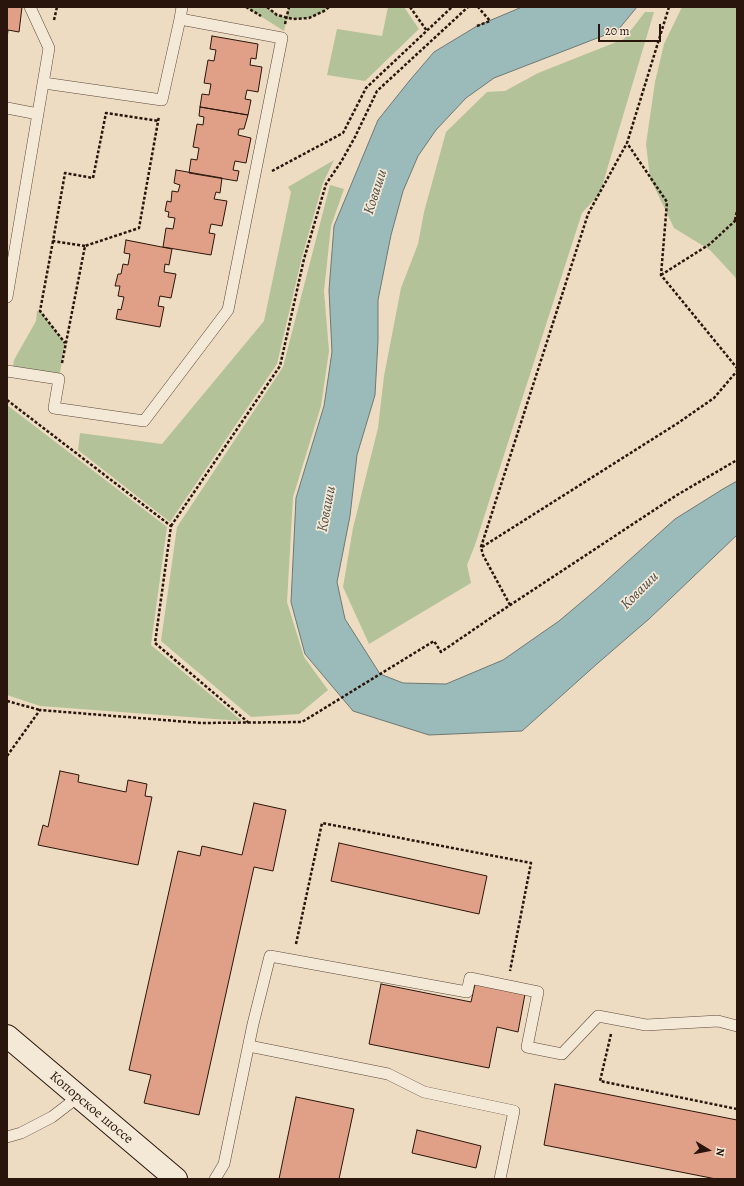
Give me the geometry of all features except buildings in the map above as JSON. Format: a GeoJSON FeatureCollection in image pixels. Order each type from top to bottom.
{"type":"FeatureCollection","features":[{"type":"Feature","properties":{"kind":"main road","name":"Копорское шоссе"},"geometry":{"type":"LineString","coordinates":[[7,1036],[176,1179]]}},
{"type":"Feature","properties":{"kind":"lane"},"geometry":{"type":"LineString","coordinates":[[7,297],[10,266],[44,83],[49,48],[30,7]]}},
{"type":"Feature","properties":{"kind":"lane"},"geometry":{"type":"LineString","coordinates":[[44,83],[162,100],[182,7]]}},
{"type":"Feature","properties":{"kind":"lane"},"geometry":{"type":"LineString","coordinates":[[7,371],[59,379],[54,408],[144,421],[228,310],[282,38],[180,19]]}},
{"type":"Feature","properties":{"kind":"lane"},"geometry":{"type":"LineString","coordinates":[[7,108],[38,114]]}},
{"type":"Feature","properties":{"kind":"lane"},"geometry":{"type":"LineString","coordinates":[[215,1179],[224,1164],[253,1024],[270,956],[467,992],[470,978],[538,992],[527,1047],[562,1054],[598,1016],[646,1025],[718,1021],[737,1026]]}},
{"type":"Feature","properties":{"kind":"lane"},"geometry":{"type":"LineString","coordinates":[[249,1046],[388,1074],[424,1092],[514,1110],[500,1179]]}},
{"type":"Feature","properties":{"kind":"lane"},"geometry":{"type":"LineString","coordinates":[[7,1137],[20,1133],[52,1117],[78,1097]]}},
{"type":"Feature","properties":{"kind":"path"},"geometry":{"type":"LineString","coordinates":[[267,7],[277,15],[293,19],[309,18],[329,7]]}},
{"type":"Feature","properties":{"kind":"path"},"geometry":{"type":"LineString","coordinates":[[410,7],[427,31]]}},
{"type":"Feature","properties":{"kind":"path"},"geometry":{"type":"LineString","coordinates":[[254,181],[344,133],[366,88],[452,7]]}},
{"type":"Feature","properties":{"kind":"path"},"geometry":{"type":"LineString","coordinates":[[249,723],[155,644],[171,526],[280,366],[304,259],[326,184],[341,162],[355,137],[377,91],[468,7]]}},
{"type":"Feature","properties":{"kind":"path"},"geometry":{"type":"LineString","coordinates":[[478,7],[490,20],[478,26]]}},
{"type":"Feature","properties":{"kind":"path"},"geometry":{"type":"LineString","coordinates":[[510,605],[483,555],[481,548],[588,214],[627,143],[669,7]]}},
{"type":"Feature","properties":{"kind":"path"},"geometry":{"type":"LineString","coordinates":[[53,241],[84,246],[139,228],[162,100]]}},
{"type":"Feature","properties":{"kind":"path"},"geometry":{"type":"LineString","coordinates":[[65,343],[40,311],[66,173],[93,178],[106,113],[159,121]]}},
{"type":"Feature","properties":{"kind":"path"},"geometry":{"type":"LineString","coordinates":[[627,143],[667,202],[661,275],[737,368]]}},
{"type":"Feature","properties":{"kind":"path"},"geometry":{"type":"LineString","coordinates":[[661,275],[710,244],[736,220],[737,211]]}},
{"type":"Feature","properties":{"kind":"path"},"geometry":{"type":"LineString","coordinates":[[59,379],[84,246]]}},
{"type":"Feature","properties":{"kind":"path"},"geometry":{"type":"LineString","coordinates":[[481,548],[678,423],[714,398],[737,371]]}},
{"type":"Feature","properties":{"kind":"path"},"geometry":{"type":"LineString","coordinates":[[7,400],[171,526]]}},
{"type":"Feature","properties":{"kind":"path"},"geometry":{"type":"LineString","coordinates":[[7,701],[40,710],[201,724],[302,722],[434,641],[441,652],[677,495],[737,460]]}},
{"type":"Feature","properties":{"kind":"path"},"geometry":{"type":"LineString","coordinates":[[7,756],[40,710]]}},
{"type":"Feature","properties":{"kind":"path"},"geometry":{"type":"LineString","coordinates":[[292,960],[322,823],[531,862],[508,985]]}},
{"type":"Feature","properties":{"kind":"path"},"geometry":{"type":"LineString","coordinates":[[614,1019],[600,1081],[737,1109]]}},
{"type":"Feature","properties":{"kind":"green space"},"geometry":{"type":"Polygon","coordinates":[[[246,7],[267,7],[277,15],[286,17],[289,7],[328,7],[323,12],[309,18],[293,19],[287,17],[284,31],[246,7]]]}},
{"type":"Feature","properties":{"kind":"green space"},"geometry":{"type":"Polygon","coordinates":[[[388,7],[404,7],[419,29],[365,81],[327,75],[337,29],[382,36],[388,7]]]}},
{"type":"Feature","properties":{"kind":"green space"},"geometry":{"type":"Polygon","coordinates":[[[682,7],[737,7],[737,282],[735,277],[710,250],[674,228],[650,178],[646,144],[655,82],[664,44],[682,7]]]}},
{"type":"Feature","properties":{"kind":"green space"},"geometry":{"type":"Polygon","coordinates":[[[645,12],[654,12],[600,193],[582,213],[475,545],[467,565],[471,583],[369,644],[343,587],[353,528],[378,428],[384,376],[401,288],[418,244],[424,212],[446,132],[487,92],[505,91],[538,73],[624,39],[645,12]]]}},
{"type":"Feature","properties":{"kind":"green space"},"geometry":{"type":"Polygon","coordinates":[[[334,160],[323,183],[302,257],[277,364],[170,522],[78,450],[80,433],[162,444],[264,321],[291,192],[288,187],[334,160]]]}},
{"type":"Feature","properties":{"kind":"green space"},"geometry":{"type":"Polygon","coordinates":[[[330,185],[344,189],[331,226],[324,291],[329,351],[321,406],[293,497],[287,602],[304,657],[328,690],[299,714],[251,717],[161,641],[177,527],[283,367],[330,185]]]}},
{"type":"Feature","properties":{"kind":"green space"},"geometry":{"type":"Polygon","coordinates":[[[37,311],[40,311],[65,343],[59,379],[12,372],[14,360],[36,321],[37,311]]]}},
{"type":"Feature","properties":{"kind":"green space"},"geometry":{"type":"Polygon","coordinates":[[[7,405],[167,527],[151,645],[242,721],[40,706],[7,695],[7,405]]]}},
{"type":"Feature","properties":{"kind":"water","name":"Коваши"},"geometry":{"type":"Polygon","coordinates":[[[522,7],[637,7],[618,30],[494,78],[466,98],[436,130],[418,156],[403,191],[391,235],[378,300],[378,341],[375,395],[357,455],[350,516],[337,582],[345,619],[380,674],[403,683],[446,684],[503,660],[559,621],[675,519],[737,481],[737,535],[649,619],[522,731],[429,735],[353,711],[305,654],[291,602],[296,498],[324,406],[332,352],[329,290],[334,226],[378,120],[434,52],[477,26],[522,7]]]}}]}
